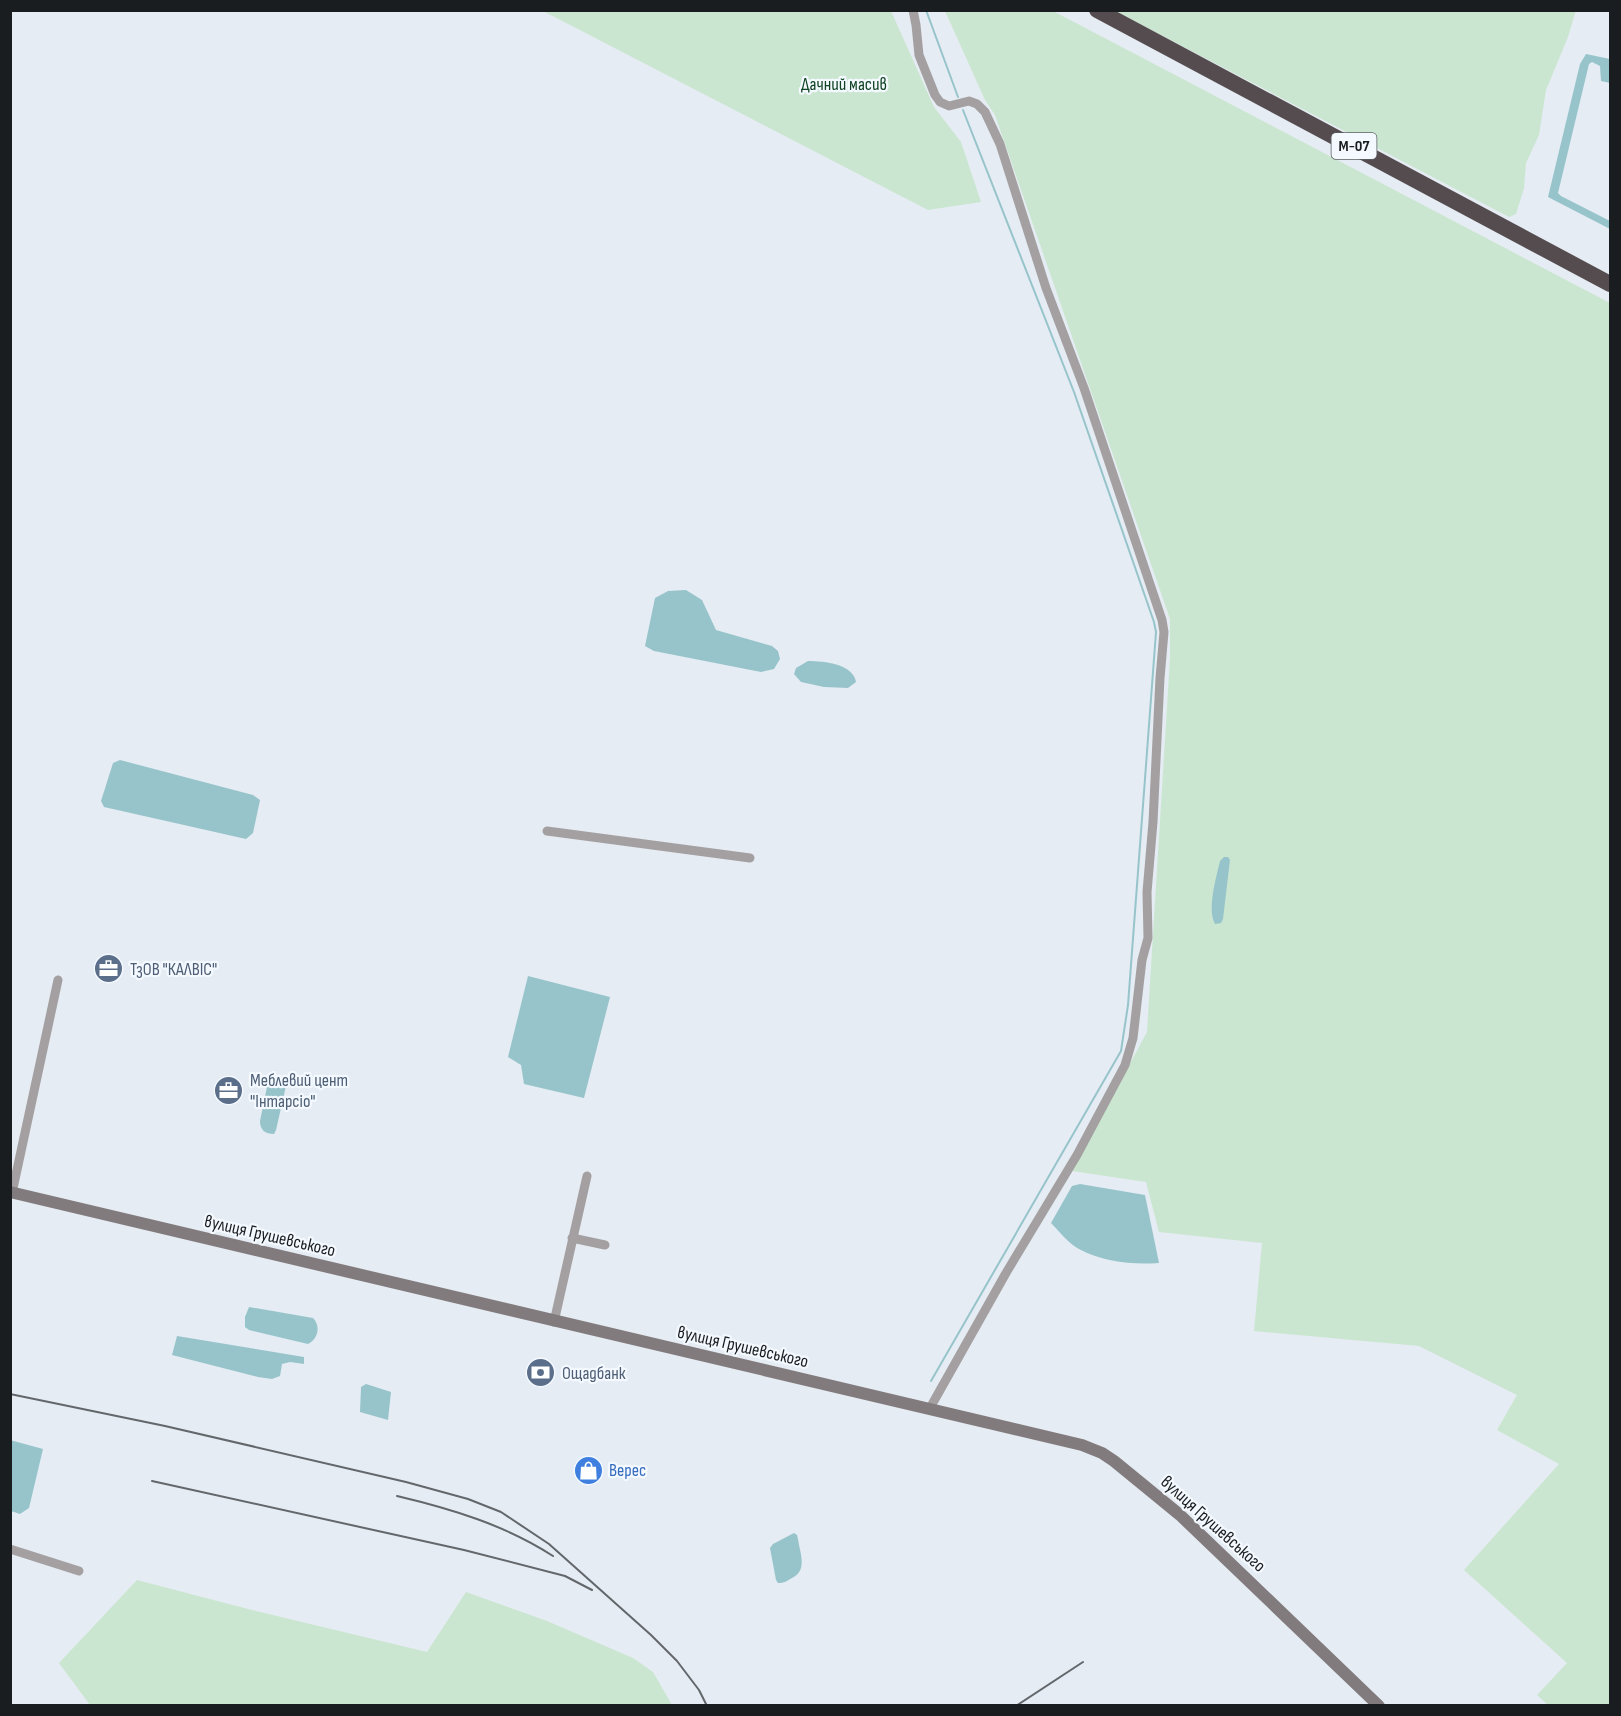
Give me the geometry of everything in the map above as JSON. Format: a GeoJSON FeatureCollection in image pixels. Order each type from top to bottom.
{"type":"FeatureCollection","features":[{"type":"Feature","properties":{"kind":"highway","name":"М-07"},"geometry":{"type":"LineString","coordinates":[[1097,10],[1611,284]]}},
{"type":"Feature","properties":{"kind":"street"},"geometry":{"type":"LineString","coordinates":[[913,10],[919,55],[935,95],[940,102],[949,106],[969,101],[977,104],[985,112],[1000,144],[1046,288],[1084,387],[1141,555],[1164,632],[1147,892],[1148,932],[1142,960],[1130,1053],[1077,1155],[1006,1273],[930,1408]]}},
{"type":"Feature","properties":{"kind":"street"},"geometry":{"type":"LineString","coordinates":[[547,831],[750,858]]}},
{"type":"Feature","properties":{"kind":"street"},"geometry":{"type":"LineString","coordinates":[[11,1192],[58,980]]}},
{"type":"Feature","properties":{"kind":"street"},"geometry":{"type":"LineString","coordinates":[[554,1322],[587,1176]]}},
{"type":"Feature","properties":{"kind":"street","name":"вулиця Грушевського"},"geometry":{"type":"LineString","coordinates":[[11,1192],[1082,1445],[1114,1461],[1180,1515],[1379,1706]]}},
{"type":"Feature","properties":{"kind":"street"},"geometry":{"type":"LineString","coordinates":[[573,1238],[605,1245]]}},
{"type":"Feature","properties":{"kind":"street"},"geometry":{"type":"LineString","coordinates":[[10,1549],[79,1571]]}},
{"type":"Feature","properties":{"kind":"green space"},"geometry":{"type":"Polygon","coordinates":[[[1576,10],[1568,37],[1546,90],[1539,135],[1526,163],[1524,188],[1516,214],[1509,217],[1115,11],[1576,10]]]}},
{"type":"Feature","properties":{"kind":"green space","name":"Дачний масив"},"geometry":{"type":"Polygon","coordinates":[[[543,11],[891,11],[934,107],[961,142],[981,202],[928,210],[543,11]]]}},
{"type":"Feature","properties":{"kind":"green space"},"geometry":{"type":"Polygon","coordinates":[[[945,11],[1053,11],[1610,303],[1610,1705],[1548,1705],[1537,1695],[1567,1663],[1464,1570],[1559,1464],[1497,1430],[1517,1395],[1419,1346],[1254,1331],[1262,1243],[1159,1232],[1146,1182],[1072,1171],[1147,1032],[1170,658],[1170,619],[995,115],[985,100],[945,11]]]}},
{"type":"Feature","properties":{"kind":"green space"},"geometry":{"type":"Polygon","coordinates":[[[137,1580],[427,1652],[466,1592],[547,1621],[633,1658],[653,1672],[672,1705],[90,1705],[59,1663],[137,1580]]]}},
{"type":"Feature","properties":{"kind":"water"},"geometry":{"type":"Polygon","coordinates":[[[1586,54],[1610,59],[1610,83],[1601,81],[1600,66],[1592,62],[1589,64],[1558,193],[1610,221],[1610,229],[1548,197],[1580,64],[1586,54]]]}},
{"type":"Feature","properties":{"kind":"water"},"geometry":{"type":"Polygon","coordinates":[[[686,590],[702,600],[716,630],[772,646],[778,651],[780,659],[774,669],[761,672],[654,651],[645,646],[655,598],[668,591],[686,590]]]}},
{"type":"Feature","properties":{"kind":"water"},"geometry":{"type":"Polygon","coordinates":[[[808,661],[844,667],[854,676],[856,682],[848,688],[824,687],[801,682],[794,674],[796,668],[808,661]]]}},
{"type":"Feature","properties":{"kind":"water"},"geometry":{"type":"Polygon","coordinates":[[[120,760],[253,795],[260,800],[253,833],[246,839],[104,807],[101,801],[113,763],[120,760]]]}},
{"type":"Feature","properties":{"kind":"water"},"geometry":{"type":"Polygon","coordinates":[[[1224,857],[1230,860],[1223,919],[1221,923],[1215,924],[1212,910],[1213,893],[1220,861],[1224,857]]]}},
{"type":"Feature","properties":{"kind":"water"},"geometry":{"type":"Polygon","coordinates":[[[528,976],[610,997],[584,1098],[524,1084],[521,1065],[508,1057],[528,976]]]}},
{"type":"Feature","properties":{"kind":"water"},"geometry":{"type":"Polygon","coordinates":[[[272,1080],[284,1083],[286,1086],[274,1134],[264,1131],[260,1121],[268,1082],[272,1080]]]}},
{"type":"Feature","properties":{"kind":"water"},"geometry":{"type":"Polygon","coordinates":[[[1080,1184],[1145,1195],[1159,1263],[1108,1260],[1079,1249],[1064,1237],[1051,1223],[1072,1186],[1080,1184]]]}},
{"type":"Feature","properties":{"kind":"water"},"geometry":{"type":"Polygon","coordinates":[[[249,1307],[313,1318],[318,1328],[316,1336],[308,1344],[249,1330],[245,1327],[245,1317],[249,1307]]]}},
{"type":"Feature","properties":{"kind":"water"},"geometry":{"type":"Polygon","coordinates":[[[177,1336],[304,1357],[304,1364],[290,1362],[282,1364],[280,1376],[272,1379],[258,1377],[172,1355],[177,1336]]]}},
{"type":"Feature","properties":{"kind":"water"},"geometry":{"type":"Polygon","coordinates":[[[366,1384],[391,1392],[388,1420],[360,1412],[361,1387],[366,1384]]]}},
{"type":"Feature","properties":{"kind":"water"},"geometry":{"type":"Polygon","coordinates":[[[10,1440],[43,1449],[29,1508],[20,1514],[11,1511],[10,1440]]]}},
{"type":"Feature","properties":{"kind":"water"},"geometry":{"type":"Polygon","coordinates":[[[794,1533],[797,1535],[801,1556],[800,1571],[785,1582],[778,1583],[770,1548],[773,1544],[794,1533]]]}},
{"type":"Feature","properties":{"kind":"waterway"},"geometry":{"type":"LineString","coordinates":[[926,10],[958,97]]}},
{"type":"Feature","properties":{"kind":"waterway"},"geometry":{"type":"LineString","coordinates":[[931,1381],[1121,1051],[1128,1005],[1156,632],[1074,392],[963,110]]}},
{"type":"Feature","properties":{"kind":"railway"},"geometry":{"type":"LineString","coordinates":[[10,1394],[165,1426],[406,1482],[468,1499],[501,1512],[549,1544],[651,1635],[677,1661],[699,1690],[707,1706]]}},
{"type":"Feature","properties":{"kind":"railway"},"geometry":{"type":"LineString","coordinates":[[152,1481],[464,1550],[565,1576],[592,1590]]}},
{"type":"Feature","properties":{"kind":"railway"},"geometry":{"type":"LineString","coordinates":[[397,1496],[478,1519],[516,1535],[553,1556]]}},
{"type":"Feature","properties":{"kind":"railway"},"geometry":{"type":"LineString","coordinates":[[1016,1706],[1083,1662]]}},
{"type":"Feature","properties":{"kind":"place","name":"ТзОВ \"КАЛВІС\""},"geometry":{"type":"Point","coordinates":[109,969]}},
{"type":"Feature","properties":{"kind":"place","name":"Меблевий цент \"Інтарсіо\""},"geometry":{"type":"Point","coordinates":[229,1090]}},
{"type":"Feature","properties":{"kind":"place","name":"Ощадбанк"},"geometry":{"type":"Point","coordinates":[541,1373]}},
{"type":"Feature","properties":{"kind":"place","name":"Верес"},"geometry":{"type":"Point","coordinates":[588,1470]}}]}
